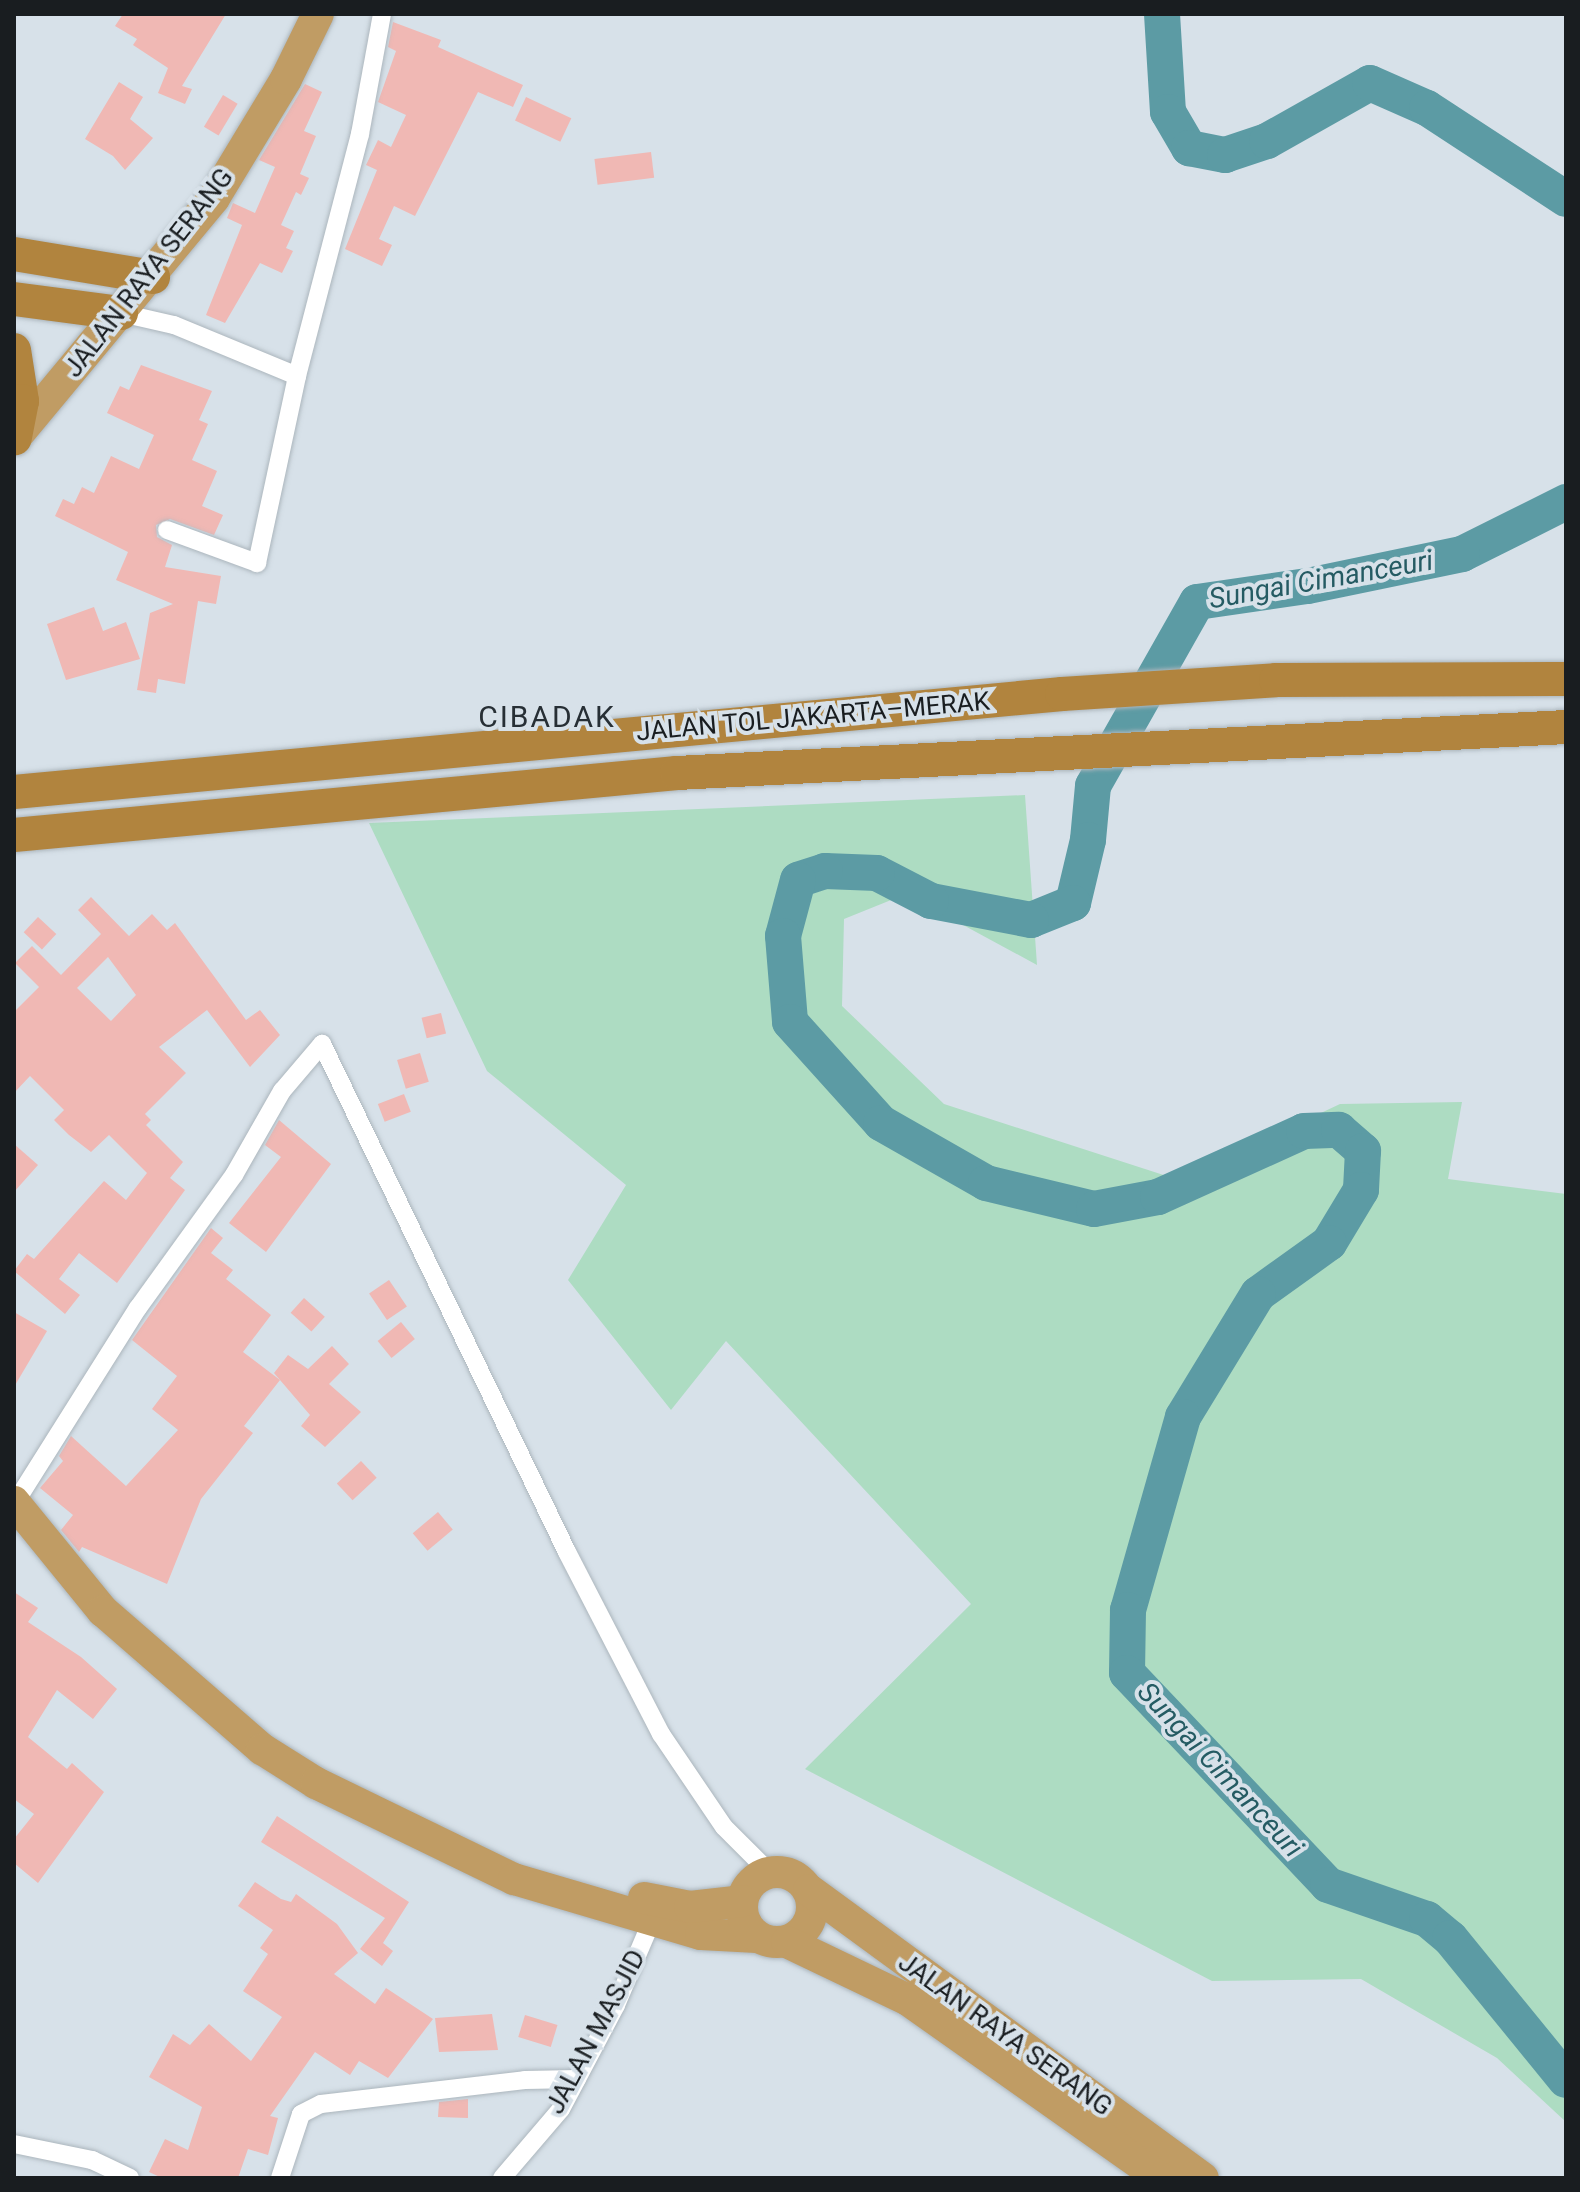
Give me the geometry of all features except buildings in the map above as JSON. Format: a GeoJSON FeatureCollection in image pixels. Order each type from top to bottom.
{"type":"FeatureCollection","features":[{"type":"Feature","properties":{"kind":"highway","name":"JALAN RAYA SERANG"},"geometry":{"type":"LineString","coordinates":[[14,439],[153,277],[214,198],[286,79],[318,14]]}},
{"type":"Feature","properties":{"kind":"highway"},"geometry":{"type":"LineString","coordinates":[[14,254],[153,277]]}},
{"type":"Feature","properties":{"kind":"highway"},"geometry":{"type":"LineString","coordinates":[[14,299],[121,313]]}},
{"type":"Feature","properties":{"kind":"highway"},"geometry":{"type":"LineString","coordinates":[[14,350],[22,401],[14,439]]}},
{"type":"Feature","properties":{"kind":"highway","name":"JALAN TOL JAKARTA–MERAK"},"geometry":{"type":"LineString","coordinates":[[14,792],[1062,694],[1276,680],[1566,679]]}},
{"type":"Feature","properties":{"kind":"highway","name":"JALAN TOL JAKARTA–MERAK"},"geometry":{"type":"LineString","coordinates":[[14,835],[677,773],[1059,749],[1566,727]]}},
{"type":"Feature","properties":{"kind":"highway","name":"JALAN RAYA SERANG"},"geometry":{"type":"LineString","coordinates":[[14,1502],[103,1611],[262,1749],[316,1783],[514,1879],[701,1934],[772,1939],[908,2000],[1025,2063],[1203,2178]]}},
{"type":"Feature","properties":{"kind":"highway","name":"JALAN RAYA SERANG"},"geometry":{"type":"LineString","coordinates":[[455,1852],[507,1859],[660,1902],[690,1907],[742,1901]]}},
{"type":"Feature","properties":{"kind":"highway"},"geometry":{"type":"LineString","coordinates":[[770,1873],[792,1875],[809,1890],[810,1921],[772,1939],[744,1921],[742,1901],[752,1883],[770,1873]]}},
{"type":"Feature","properties":{"kind":"highway","name":"JALAN RAYA SERANG"},"geometry":{"type":"LineString","coordinates":[[809,1890],[1025,2063],[1160,2178]]}},
{"type":"Feature","properties":{"kind":"street"},"geometry":{"type":"LineString","coordinates":[[167,530],[257,563],[297,376],[360,134],[382,14]]}},
{"type":"Feature","properties":{"kind":"street"},"geometry":{"type":"LineString","coordinates":[[121,313],[174,325],[297,376]]}},
{"type":"Feature","properties":{"kind":"street"},"geometry":{"type":"LineString","coordinates":[[14,1502],[138,1308],[234,1175],[282,1091],[322,1044],[567,1552],[661,1734],[724,1827],[770,1873]]}},
{"type":"Feature","properties":{"kind":"street","name":"JALAN MASJID"},"geometry":{"type":"LineString","coordinates":[[502,2178],[561,2109],[652,1920]]}},
{"type":"Feature","properties":{"kind":"street"},"geometry":{"type":"LineString","coordinates":[[280,2178],[301,2114],[321,2104],[510,2081],[577,2079]]}},
{"type":"Feature","properties":{"kind":"street"},"geometry":{"type":"LineString","coordinates":[[14,2144],[92,2160],[130,2178]]}},
{"type":"Feature","properties":{"kind":"green space"},"geometry":{"type":"Polygon","coordinates":[[[1025,795],[1037,965],[906,894],[844,919],[842,1006],[944,1104],[1179,1180],[1340,1104],[1462,1102],[1448,1179],[1566,1194],[1566,2122],[1497,2058],[1361,1979],[1212,1981],[805,1769],[971,1604],[726,1341],[671,1410],[568,1280],[626,1185],[487,1071],[369,823],[1025,795]]]}},
{"type":"Feature","properties":{"kind":"waterway","name":"Sungai Cimanceuri"},"geometry":{"type":"LineString","coordinates":[[1162,14],[1168,112],[1189,148],[1225,155],[1267,141],[1370,83],[1427,108],[1566,199]]}},
{"type":"Feature","properties":{"kind":"waterway","name":"Sungai Cimanceuri"},"geometry":{"type":"LineString","coordinates":[[1566,502],[1462,554],[1307,586],[1197,602],[1093,786],[1088,840],[1073,903],[1031,920],[931,901],[877,873],[825,871],[798,880],[783,936],[790,1022],[881,1123],[986,1183],[1094,1209],[1158,1197],[1304,1131],[1339,1130],[1363,1151],[1361,1190],[1329,1243],[1258,1294],[1183,1417],[1128,1610],[1127,1673],[1328,1885],[1427,1919],[1450,1938],[1566,2080]]}},
{"type":"Feature","properties":{"kind":"district","name":"CIBADAK"},"geometry":{"type":"Point","coordinates":[547,717]}}]}
